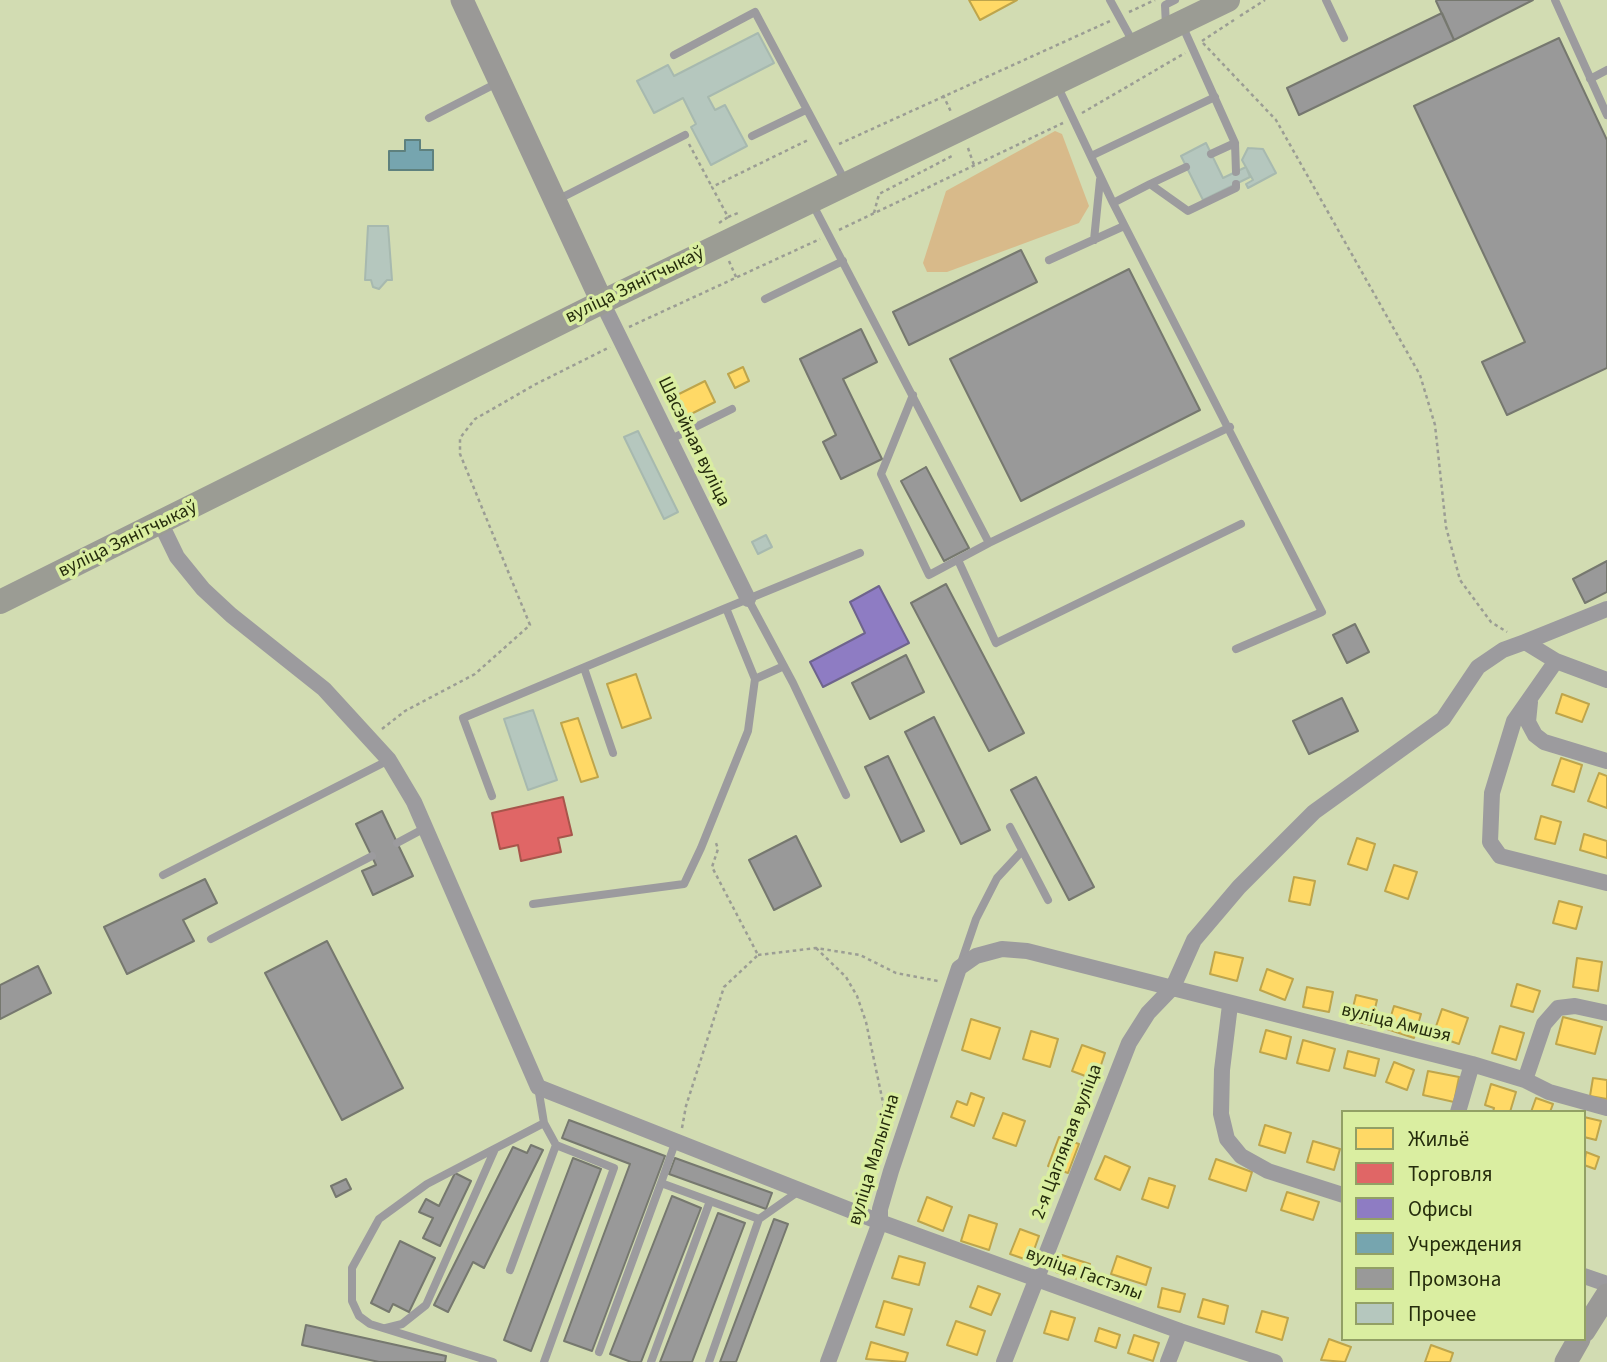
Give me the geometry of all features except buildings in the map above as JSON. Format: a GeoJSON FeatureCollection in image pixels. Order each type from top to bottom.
{"type":"FeatureCollection","features":[{"type":"Feature","properties":{"kind":"main road","name":"вуліца Зянітчыкаў"},"geometry":{"type":"LineString","coordinates":[[0,602],[721,244],[1134,45],[1174,17],[1228,0]]}},
{"type":"Feature","properties":{"kind":"street"},"geometry":{"type":"LineString","coordinates":[[462,0],[502,80],[603,302]]}},
{"type":"Feature","properties":{"kind":"street","name":"Шасэйная вуліца"},"geometry":{"type":"LineString","coordinates":[[603,302],[748,599]]}},
{"type":"Feature","properties":{"kind":"street"},"geometry":{"type":"LineString","coordinates":[[161,524],[177,557],[203,589],[231,615],[324,689],[389,760],[425,828],[538,1087]]}},
{"type":"Feature","properties":{"kind":"street","name":"2-я Цагляная вуліца"},"geometry":{"type":"LineString","coordinates":[[1003,1362],[1129,1043],[1148,1013],[1172,987],[1194,940],[1239,887],[1314,812],[1444,719],[1478,667],[1503,650],[1607,609]]}},
{"type":"Feature","properties":{"kind":"street"},"geometry":{"type":"LineString","coordinates":[[1525,642],[1556,661],[1607,680]]}},
{"type":"Feature","properties":{"kind":"street"},"geometry":{"type":"LineString","coordinates":[[1556,661],[1530,702],[1514,721],[1492,793],[1490,842],[1493,851],[1500,856],[1607,883]]}},
{"type":"Feature","properties":{"kind":"street"},"geometry":{"type":"LineString","coordinates":[[1530,702],[1528,722],[1535,735],[1544,742],[1607,761]]}},
{"type":"Feature","properties":{"kind":"street","name":"вуліца Амшэя"},"geometry":{"type":"LineString","coordinates":[[957,975],[976,956],[1002,949],[1027,951],[1172,987],[1230,1005],[1472,1064],[1525,1080],[1549,1092],[1607,1108]]}},
{"type":"Feature","properties":{"kind":"street","name":"вуліца Малыгіна"},"geometry":{"type":"LineString","coordinates":[[828,1362],[880,1222],[880,1209],[891,1171],[957,975]]}},
{"type":"Feature","properties":{"kind":"street"},"geometry":{"type":"LineString","coordinates":[[1230,1005],[1222,1070],[1221,1114],[1227,1139],[1241,1156],[1268,1171],[1341,1194]]}},
{"type":"Feature","properties":{"kind":"street"},"geometry":{"type":"LineString","coordinates":[[1525,1080],[1544,1024],[1558,1008],[1575,1006],[1607,1013]]}},
{"type":"Feature","properties":{"kind":"street"},"geometry":{"type":"LineString","coordinates":[[1459,1110],[1472,1064]]}},
{"type":"Feature","properties":{"kind":"street","name":"вуліца Гастэлы"},"geometry":{"type":"LineString","coordinates":[[538,1087],[678,1139],[880,1222],[1036,1280],[1275,1362]]}},
{"type":"Feature","properties":{"kind":"street"},"geometry":{"type":"LineString","coordinates":[[1586,1277],[1607,1284]]}},
{"type":"Feature","properties":{"kind":"street"},"geometry":{"type":"LineString","coordinates":[[1586,1328],[1607,1295]]}},
{"type":"Feature","properties":{"kind":"street"},"geometry":{"type":"LineString","coordinates":[[1168,1362],[1180,1331]]}},
{"type":"Feature","properties":{"kind":"street"},"geometry":{"type":"LineString","coordinates":[[1566,1362],[1578,1341]]}},
{"type":"Feature","properties":{"kind":"lane"},"geometry":{"type":"LineString","coordinates":[[1110,0],[1134,45]]}},
{"type":"Feature","properties":{"kind":"lane"},"geometry":{"type":"LineString","coordinates":[[1326,0],[1344,38]]}},
{"type":"Feature","properties":{"kind":"lane"},"geometry":{"type":"LineString","coordinates":[[1555,0],[1607,115]]}},
{"type":"Feature","properties":{"kind":"lane"},"geometry":{"type":"LineString","coordinates":[[674,55],[755,12],[846,183]]}},
{"type":"Feature","properties":{"kind":"lane"},"geometry":{"type":"LineString","coordinates":[[1174,17],[1192,48],[1235,143],[1236,172]]}},
{"type":"Feature","properties":{"kind":"lane"},"geometry":{"type":"LineString","coordinates":[[1590,79],[1607,70]]}},
{"type":"Feature","properties":{"kind":"lane"},"geometry":{"type":"LineString","coordinates":[[429,118],[502,80]]}},
{"type":"Feature","properties":{"kind":"lane"},"geometry":{"type":"LineString","coordinates":[[1056,83],[1124,226],[1230,427],[1322,612],[1236,649]]}},
{"type":"Feature","properties":{"kind":"lane"},"geometry":{"type":"LineString","coordinates":[[1090,156],[1214,97]]}},
{"type":"Feature","properties":{"kind":"lane"},"geometry":{"type":"LineString","coordinates":[[752,136],[806,110]]}},
{"type":"Feature","properties":{"kind":"lane"},"geometry":{"type":"LineString","coordinates":[[557,200],[685,135]]}},
{"type":"Feature","properties":{"kind":"lane"},"geometry":{"type":"LineString","coordinates":[[1212,154],[1235,143]]}},
{"type":"Feature","properties":{"kind":"lane"},"geometry":{"type":"LineString","coordinates":[[1113,204],[1186,167]]}},
{"type":"Feature","properties":{"kind":"lane"},"geometry":{"type":"LineString","coordinates":[[1094,240],[1100,177]]}},
{"type":"Feature","properties":{"kind":"lane"},"geometry":{"type":"LineString","coordinates":[[1150,184],[1188,211],[1236,188],[1236,184]]}},
{"type":"Feature","properties":{"kind":"lane"},"geometry":{"type":"LineString","coordinates":[[811,200],[989,543]]}},
{"type":"Feature","properties":{"kind":"lane"},"geometry":{"type":"LineString","coordinates":[[1049,260],[1124,226]]}},
{"type":"Feature","properties":{"kind":"lane"},"geometry":{"type":"LineString","coordinates":[[765,299],[843,261]]}},
{"type":"Feature","properties":{"kind":"lane"},"geometry":{"type":"LineString","coordinates":[[913,395],[881,474],[929,575],[989,543],[1230,427]]}},
{"type":"Feature","properties":{"kind":"lane"},"geometry":{"type":"LineString","coordinates":[[669,440],[732,410]]}},
{"type":"Feature","properties":{"kind":"lane"},"geometry":{"type":"LineString","coordinates":[[958,560],[996,643],[1241,524]]}},
{"type":"Feature","properties":{"kind":"lane"},"geometry":{"type":"LineString","coordinates":[[492,796],[463,718],[860,552]]}},
{"type":"Feature","properties":{"kind":"lane"},"geometry":{"type":"LineString","coordinates":[[748,599],[784,666],[846,795]]}},
{"type":"Feature","properties":{"kind":"lane"},"geometry":{"type":"LineString","coordinates":[[533,904],[684,884],[748,731],[755,679],[726,608]]}},
{"type":"Feature","properties":{"kind":"lane"},"geometry":{"type":"LineString","coordinates":[[755,679],[784,666]]}},
{"type":"Feature","properties":{"kind":"lane"},"geometry":{"type":"LineString","coordinates":[[584,668],[613,753]]}},
{"type":"Feature","properties":{"kind":"lane"},"geometry":{"type":"LineString","coordinates":[[163,875],[389,760]]}},
{"type":"Feature","properties":{"kind":"lane"},"geometry":{"type":"LineString","coordinates":[[1010,827],[1048,901]]}},
{"type":"Feature","properties":{"kind":"lane"},"geometry":{"type":"LineString","coordinates":[[397,843],[425,828]]}},
{"type":"Feature","properties":{"kind":"lane"},"geometry":{"type":"LineString","coordinates":[[957,975],[976,919],[997,878],[1022,851]]}},
{"type":"Feature","properties":{"kind":"lane"},"geometry":{"type":"LineString","coordinates":[[211,939],[372,856]]}},
{"type":"Feature","properties":{"kind":"lane"},"geometry":{"type":"LineString","coordinates":[[538,1087],[544,1123],[556,1145],[614,1168],[544,1362]]}},
{"type":"Feature","properties":{"kind":"lane"},"geometry":{"type":"LineString","coordinates":[[493,1362],[385,1329],[359,1316],[352,1301],[352,1268],[379,1219],[427,1184],[544,1123]]}},
{"type":"Feature","properties":{"kind":"lane"},"geometry":{"type":"LineString","coordinates":[[600,1352],[678,1139]]}},
{"type":"Feature","properties":{"kind":"lane"},"geometry":{"type":"LineString","coordinates":[[510,1270],[556,1145]]}},
{"type":"Feature","properties":{"kind":"lane"},"geometry":{"type":"LineString","coordinates":[[385,1329],[401,1324],[426,1305],[495,1149]]}},
{"type":"Feature","properties":{"kind":"lane"},"geometry":{"type":"LineString","coordinates":[[661,1183],[759,1219]]}},
{"type":"Feature","properties":{"kind":"lane"},"geometry":{"type":"LineString","coordinates":[[709,1362],[759,1219],[800,1190]]}},
{"type":"Feature","properties":{"kind":"lane"},"geometry":{"type":"LineString","coordinates":[[651,1362],[710,1201]]}},
{"type":"Feature","properties":{"kind":"path"},"geometry":{"type":"LineString","coordinates":[[828,150],[1154,0]]}},
{"type":"Feature","properties":{"kind":"path"},"geometry":{"type":"LineString","coordinates":[[380,731],[405,711],[475,674],[530,625],[460,454],[460,438],[475,419],[619,337],[736,277],[975,168],[1072,118],[1202,42],[1265,0]]}},
{"type":"Feature","properties":{"kind":"path"},"geometry":{"type":"LineString","coordinates":[[1202,42],[1276,121],[1420,375],[1435,425],[1446,527],[1460,580],[1491,622],[1525,642]]}},
{"type":"Feature","properties":{"kind":"path"},"geometry":{"type":"LineString","coordinates":[[712,187],[819,134]]}},
{"type":"Feature","properties":{"kind":"path"},"geometry":{"type":"LineString","coordinates":[[685,135],[729,217]]}},
{"type":"Feature","properties":{"kind":"path"},"geometry":{"type":"LineString","coordinates":[[968,148],[975,168]]}},
{"type":"Feature","properties":{"kind":"path"},"geometry":{"type":"LineString","coordinates":[[736,277],[713,226],[738,213]]}},
{"type":"Feature","properties":{"kind":"path"},"geometry":{"type":"LineString","coordinates":[[708,832],[718,849],[712,867],[758,955]]}},
{"type":"Feature","properties":{"kind":"path"},"geometry":{"type":"LineString","coordinates":[[816,948],[846,977],[857,996],[866,1022],[889,1134]]}},
{"type":"Feature","properties":{"kind":"path"},"geometry":{"type":"LineString","coordinates":[[678,1139],[724,987],[758,955],[816,948],[860,956],[896,974],[957,975]]}},
{"type":"Feature","properties":{"kind":"shaded area"},"geometry":{"type":"Polygon","coordinates":[[[1055,131],[1062,134],[1089,206],[1079,223],[947,272],[927,272],[923,263],[946,191],[1055,131]]]}}]}
